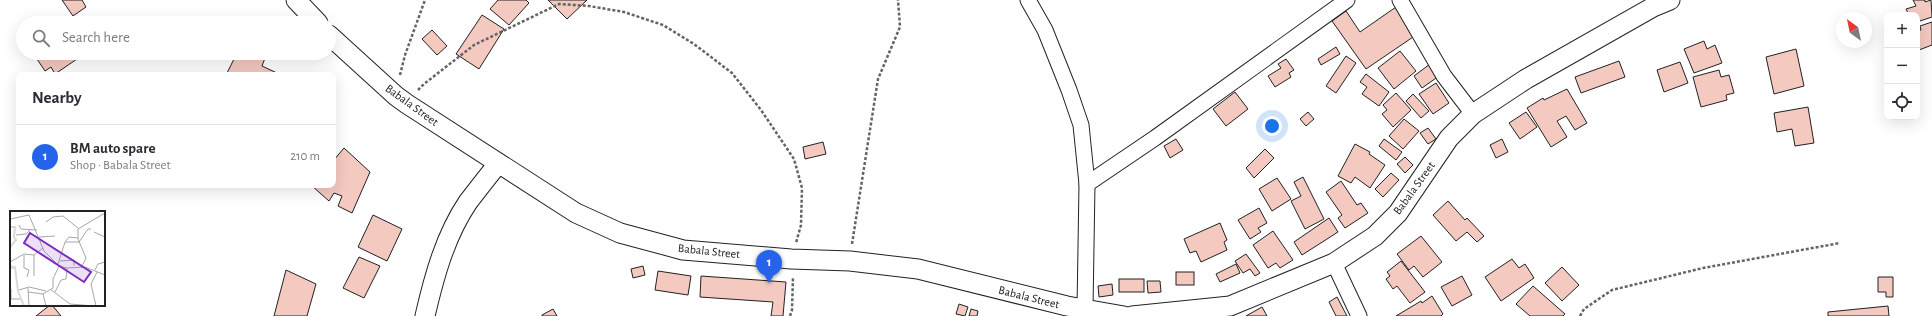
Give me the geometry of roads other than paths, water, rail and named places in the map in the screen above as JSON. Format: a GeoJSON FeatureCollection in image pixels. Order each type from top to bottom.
{"type":"FeatureCollection","features":[{"type":"Feature","properties":{"kind":"street"},"geometry":{"type":"LineString","coordinates":[[296,0],[311,16]]}},
{"type":"Feature","properties":{"kind":"street"},"geometry":{"type":"LineString","coordinates":[[1028,0],[1045,30],[1081,125],[1087,184],[1085,310]]}},
{"type":"Feature","properties":{"kind":"street"},"geometry":{"type":"LineString","coordinates":[[1087,184],[1155,138],[1347,0]]}},
{"type":"Feature","properties":{"kind":"street"},"geometry":{"type":"LineString","coordinates":[[1400,0],[1444,76],[1473,114]]}},
{"type":"Feature","properties":{"kind":"street","name":"Babala Street"},"geometry":{"type":"LineString","coordinates":[[1132,316],[1230,306],[1334,263],[1375,236],[1398,213],[1449,138],[1473,114],[1526,79],[1659,2]]}},
{"type":"Feature","properties":{"kind":"street","name":"Babala Street"},"geometry":{"type":"LineString","coordinates":[[336,40],[402,100],[498,164],[576,213],[620,232],[683,250],[791,259],[850,261],[918,269],[1085,310],[1124,316]]}},
{"type":"Feature","properties":{"kind":"street"},"geometry":{"type":"LineString","coordinates":[[426,316],[437,269],[453,229],[468,203],[498,164]]}},
{"type":"Feature","properties":{"kind":"street"},"geometry":{"type":"LineString","coordinates":[[1334,263],[1359,316]]}},
{"type":"Feature","properties":{"kind":"place","name":"BM auto spare"},"geometry":{"type":"Point","coordinates":[769,283]}}]}
